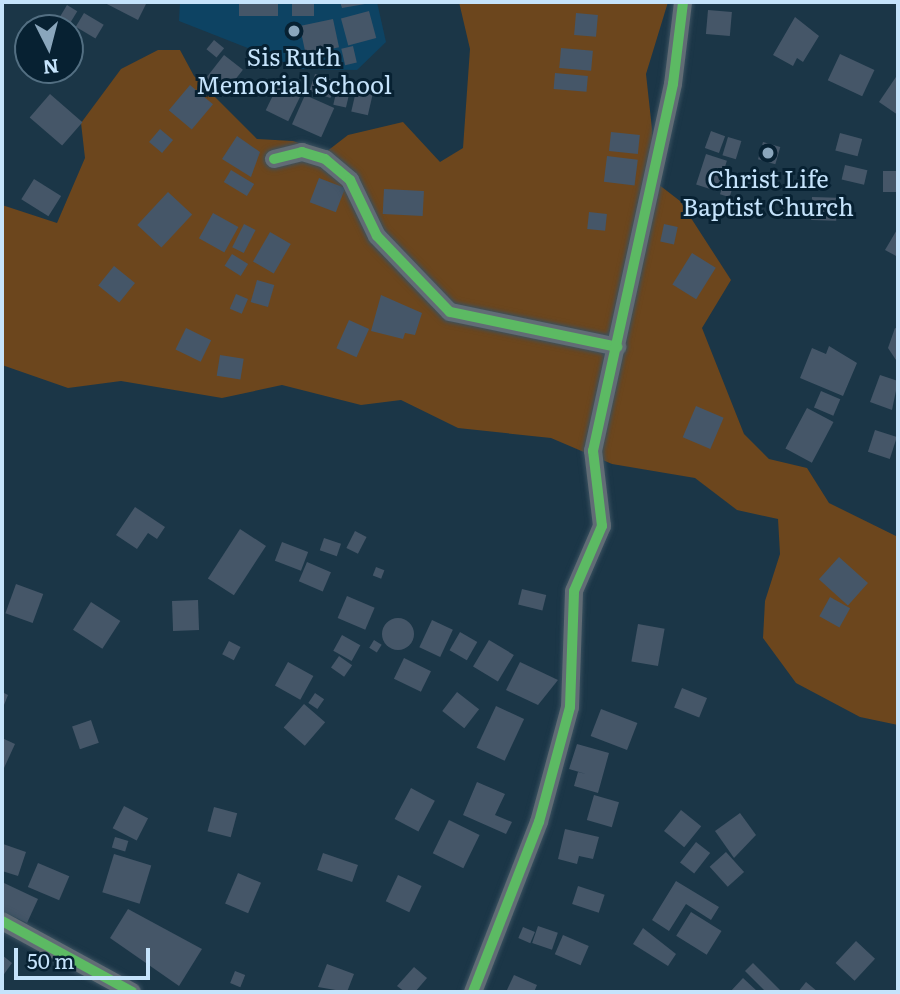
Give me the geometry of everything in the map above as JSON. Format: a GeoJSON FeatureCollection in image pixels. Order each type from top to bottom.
{"type":"FeatureCollection","features":[{"type":"Feature","properties":{"kind":"street"},"geometry":{"type":"LineString","coordinates":[[473,992],[538,822],[570,707],[574,591],[602,526],[593,451],[673,83],[683,2]]}},
{"type":"Feature","properties":{"kind":"street"},"geometry":{"type":"LineString","coordinates":[[274,159],[302,152],[325,159],[350,180],[377,236],[450,312],[617,347]]}},
{"type":"Feature","properties":{"kind":"street"},"geometry":{"type":"LineString","coordinates":[[2,921],[132,992]]}},
{"type":"Feature","properties":{"kind":"shaded area","name":"Sis Ruth Memorial School"},"geometry":{"type":"Polygon","coordinates":[[[180,2],[377,2],[386,42],[357,70],[301,69],[179,21],[180,2]]]}},
{"type":"Feature","properties":{"kind":"shaded area"},"geometry":{"type":"Polygon","coordinates":[[[459,2],[668,2],[646,74],[658,184],[680,201],[731,280],[702,328],[744,434],[769,459],[807,468],[829,503],[898,537],[898,725],[860,717],[796,683],[763,638],[765,601],[780,554],[778,519],[737,510],[695,478],[612,464],[551,438],[458,428],[401,400],[361,405],[282,385],[222,398],[121,381],[68,388],[2,365],[2,205],[57,223],[85,158],[81,123],[121,69],[158,50],[180,50],[194,76],[257,139],[293,141],[326,152],[348,135],[403,122],[440,162],[463,148],[470,49],[459,2]]]}},
{"type":"Feature","properties":{"kind":"building"},"geometry":{"type":"Polygon","coordinates":[[[103,2],[147,2],[138,20],[103,2]]]}},
{"type":"Feature","properties":{"kind":"building"},"geometry":{"type":"Polygon","coordinates":[[[239,2],[278,2],[278,16],[239,16],[239,2]]]}},
{"type":"Feature","properties":{"kind":"building"},"geometry":{"type":"Polygon","coordinates":[[[292,2],[314,2],[314,16],[292,16],[292,2]]]}},
{"type":"Feature","properties":{"kind":"building"},"geometry":{"type":"Polygon","coordinates":[[[340,2],[364,2],[365,4],[342,8],[340,2]]]}},
{"type":"Feature","properties":{"kind":"building"},"geometry":{"type":"Polygon","coordinates":[[[67,5],[77,11],[76,14],[62,14],[67,5]]]}},
{"type":"Feature","properties":{"kind":"building"},"geometry":{"type":"Polygon","coordinates":[[[708,10],[732,12],[730,36],[706,34],[708,10]]]}},
{"type":"Feature","properties":{"kind":"building"},"geometry":{"type":"Polygon","coordinates":[[[369,11],[376,38],[348,46],[341,19],[369,11]]]}},
{"type":"Feature","properties":{"kind":"building"},"geometry":{"type":"Polygon","coordinates":[[[84,13],[104,25],[95,39],[84,32],[84,13]]]}},
{"type":"Feature","properties":{"kind":"building"},"geometry":{"type":"Polygon","coordinates":[[[576,13],[598,15],[596,37],[574,35],[576,13]]]}},
{"type":"Feature","properties":{"kind":"building"},"geometry":{"type":"Polygon","coordinates":[[[795,17],[819,36],[803,62],[797,58],[793,66],[773,55],[795,17]]]}},
{"type":"Feature","properties":{"kind":"building"},"geometry":{"type":"Polygon","coordinates":[[[333,19],[339,47],[306,54],[300,26],[333,19]]]}},
{"type":"Feature","properties":{"kind":"building"},"geometry":{"type":"Polygon","coordinates":[[[214,40],[224,48],[217,58],[206,49],[214,40]]]}},
{"type":"Feature","properties":{"kind":"building"},"geometry":{"type":"Polygon","coordinates":[[[353,46],[357,63],[345,65],[341,49],[353,46]]]}},
{"type":"Feature","properties":{"kind":"building"},"geometry":{"type":"Polygon","coordinates":[[[561,48],[593,51],[591,71],[559,68],[561,48]]]}},
{"type":"Feature","properties":{"kind":"building"},"geometry":{"type":"Polygon","coordinates":[[[840,54],[874,70],[862,96],[828,80],[840,54]]]}},
{"type":"Feature","properties":{"kind":"building"},"geometry":{"type":"Polygon","coordinates":[[[224,55],[243,70],[224,93],[206,79],[224,55]]]}},
{"type":"Feature","properties":{"kind":"building"},"geometry":{"type":"Polygon","coordinates":[[[555,73],[588,76],[586,92],[554,89],[555,73]]]}},
{"type":"Feature","properties":{"kind":"building"},"geometry":{"type":"Polygon","coordinates":[[[315,74],[336,81],[330,98],[309,91],[315,74]]]}},
{"type":"Feature","properties":{"kind":"building"},"geometry":{"type":"Polygon","coordinates":[[[898,74],[898,115],[879,102],[898,74]]]}},
{"type":"Feature","properties":{"kind":"building"},"geometry":{"type":"Polygon","coordinates":[[[190,85],[213,104],[192,130],[169,110],[190,85]]]}},
{"type":"Feature","properties":{"kind":"building"},"geometry":{"type":"Polygon","coordinates":[[[278,85],[300,96],[288,121],[266,110],[278,85]]]}},
{"type":"Feature","properties":{"kind":"building"},"geometry":{"type":"Polygon","coordinates":[[[356,91],[373,95],[368,115],[351,111],[356,91]]]}},
{"type":"Feature","properties":{"kind":"building"},"geometry":{"type":"Polygon","coordinates":[[[336,93],[349,96],[346,108],[333,105],[336,93]]]}},
{"type":"Feature","properties":{"kind":"building"},"geometry":{"type":"Polygon","coordinates":[[[50,94],[82,122],[62,146],[30,117],[50,94]]]}},
{"type":"Feature","properties":{"kind":"building"},"geometry":{"type":"Polygon","coordinates":[[[305,95],[334,108],[321,137],[292,124],[305,95]]]}},
{"type":"Feature","properties":{"kind":"building"},"geometry":{"type":"Polygon","coordinates":[[[160,129],[173,140],[162,153],[149,142],[160,129]]]}},
{"type":"Feature","properties":{"kind":"building"},"geometry":{"type":"Polygon","coordinates":[[[711,131],[725,136],[719,153],[705,148],[711,131]]]}},
{"type":"Feature","properties":{"kind":"building"},"geometry":{"type":"Polygon","coordinates":[[[611,132],[640,135],[638,154],[609,151],[611,132]]]}},
{"type":"Feature","properties":{"kind":"building"},"geometry":{"type":"Polygon","coordinates":[[[840,133],[862,139],[858,156],[835,150],[840,133]]]}},
{"type":"Feature","properties":{"kind":"building"},"geometry":{"type":"Polygon","coordinates":[[[237,136],[260,152],[251,177],[222,159],[237,136]]]}},
{"type":"Feature","properties":{"kind":"building"},"geometry":{"type":"Polygon","coordinates":[[[728,137],[741,141],[736,159],[722,155],[728,137]]]}},
{"type":"Feature","properties":{"kind":"building","name":"Christ Life Baptist Church"},"geometry":{"type":"Polygon","coordinates":[[[763,142],[780,147],[775,164],[758,159],[763,142]]]}},
{"type":"Feature","properties":{"kind":"building"},"geometry":{"type":"Polygon","coordinates":[[[706,154],[727,161],[717,191],[696,184],[706,154]]]}},
{"type":"Feature","properties":{"kind":"building"},"geometry":{"type":"Polygon","coordinates":[[[607,156],[638,160],[635,186],[604,182],[607,156]]]}},
{"type":"Feature","properties":{"kind":"building"},"geometry":{"type":"Polygon","coordinates":[[[845,165],[867,170],[864,185],[842,180],[845,165]]]}},
{"type":"Feature","properties":{"kind":"building"},"geometry":{"type":"Polygon","coordinates":[[[231,170],[254,184],[247,196],[224,182],[231,170]]]}},
{"type":"Feature","properties":{"kind":"building"},"geometry":{"type":"Polygon","coordinates":[[[883,171],[898,171],[898,192],[883,192],[883,171]]]}},
{"type":"Feature","properties":{"kind":"building"},"geometry":{"type":"Polygon","coordinates":[[[319,178],[345,188],[336,212],[310,202],[319,178]]]}},
{"type":"Feature","properties":{"kind":"building"},"geometry":{"type":"Polygon","coordinates":[[[725,178],[735,181],[730,197],[720,194],[725,178]]]}},
{"type":"Feature","properties":{"kind":"building"},"geometry":{"type":"Polygon","coordinates":[[[34,179],[61,196],[48,216],[21,199],[34,179]]]}},
{"type":"Feature","properties":{"kind":"building"},"geometry":{"type":"Polygon","coordinates":[[[384,189],[424,191],[423,216],[383,214],[384,189]]]}},
{"type":"Feature","properties":{"kind":"building"},"geometry":{"type":"Polygon","coordinates":[[[168,192],[192,215],[161,247],[137,225],[168,192]]]}},
{"type":"Feature","properties":{"kind":"building"},"geometry":{"type":"Polygon","coordinates":[[[812,197],[837,198],[836,221],[811,220],[812,197]]]}},
{"type":"Feature","properties":{"kind":"building"},"geometry":{"type":"Polygon","coordinates":[[[589,212],[607,214],[605,231],[587,229],[589,212]]]}},
{"type":"Feature","properties":{"kind":"building"},"geometry":{"type":"Polygon","coordinates":[[[213,213],[238,227],[224,252],[199,238],[213,213]]]}},
{"type":"Feature","properties":{"kind":"building"},"geometry":{"type":"Polygon","coordinates":[[[244,224],[256,230],[244,253],[232,247],[244,224]]]}},
{"type":"Feature","properties":{"kind":"building"},"geometry":{"type":"Polygon","coordinates":[[[664,224],[678,227],[674,245],[660,242],[664,224]]]}},
{"type":"Feature","properties":{"kind":"building"},"geometry":{"type":"Polygon","coordinates":[[[898,228],[898,257],[885,250],[898,228]]]}},
{"type":"Feature","properties":{"kind":"building"},"geometry":{"type":"Polygon","coordinates":[[[270,232],[291,244],[274,273],[253,261],[270,232]]]}},
{"type":"Feature","properties":{"kind":"building"},"geometry":{"type":"Polygon","coordinates":[[[692,253],[716,268],[696,299],[672,284],[692,253]]]}},
{"type":"Feature","properties":{"kind":"building"},"geometry":{"type":"Polygon","coordinates":[[[232,254],[248,264],[241,276],[225,266],[232,254]]]}},
{"type":"Feature","properties":{"kind":"building"},"geometry":{"type":"Polygon","coordinates":[[[114,266],[135,283],[119,302],[98,285],[114,266]]]}},
{"type":"Feature","properties":{"kind":"building"},"geometry":{"type":"Polygon","coordinates":[[[257,280],[274,285],[268,307],[251,302],[257,280]]]}},
{"type":"Feature","properties":{"kind":"building"},"geometry":{"type":"Polygon","coordinates":[[[236,294],[248,299],[242,314],[230,309],[236,294]]]}},
{"type":"Feature","properties":{"kind":"building"},"geometry":{"type":"Polygon","coordinates":[[[381,295],[422,313],[415,335],[405,333],[403,339],[371,331],[381,295]]]}},
{"type":"Feature","properties":{"kind":"building"},"geometry":{"type":"Polygon","coordinates":[[[349,320],[369,329],[356,357],[336,348],[349,320]]]}},
{"type":"Feature","properties":{"kind":"building"},"geometry":{"type":"Polygon","coordinates":[[[186,328],[211,340],[201,362],[175,350],[186,328]]]}},
{"type":"Feature","properties":{"kind":"building"},"geometry":{"type":"Polygon","coordinates":[[[895,328],[898,329],[898,363],[888,348],[895,328]]]}},
{"type":"Feature","properties":{"kind":"building"},"geometry":{"type":"Polygon","coordinates":[[[829,346],[857,363],[843,396],[800,378],[812,348],[826,354],[829,346]]]}},
{"type":"Feature","properties":{"kind":"building"},"geometry":{"type":"Polygon","coordinates":[[[220,355],[244,359],[240,379],[217,376],[220,355]]]}},
{"type":"Feature","properties":{"kind":"building"},"geometry":{"type":"Polygon","coordinates":[[[880,375],[898,381],[892,410],[870,402],[880,375]]]}},
{"type":"Feature","properties":{"kind":"building"},"geometry":{"type":"Polygon","coordinates":[[[821,391],[840,399],[833,416],[814,408],[821,391]]]}},
{"type":"Feature","properties":{"kind":"building"},"geometry":{"type":"Polygon","coordinates":[[[696,406],[724,418],[710,449],[683,437],[696,406]]]}},
{"type":"Feature","properties":{"kind":"building"},"geometry":{"type":"Polygon","coordinates":[[[807,408],[833,422],[812,463],[785,449],[807,408]]]}},
{"type":"Feature","properties":{"kind":"building"},"geometry":{"type":"Polygon","coordinates":[[[875,430],[897,437],[890,459],[868,452],[875,430]]]}},
{"type":"Feature","properties":{"kind":"building"},"geometry":{"type":"Polygon","coordinates":[[[135,507],[165,527],[157,539],[148,533],[137,549],[116,535],[135,507]]]}},
{"type":"Feature","properties":{"kind":"building"},"geometry":{"type":"Polygon","coordinates":[[[240,529],[266,546],[234,595],[208,578],[240,529]]]}},
{"type":"Feature","properties":{"kind":"building"},"geometry":{"type":"Polygon","coordinates":[[[355,531],[367,537],[358,554],[346,548],[355,531]]]}},
{"type":"Feature","properties":{"kind":"building"},"geometry":{"type":"Polygon","coordinates":[[[324,538],[341,544],[337,556],[320,550],[324,538]]]}},
{"type":"Feature","properties":{"kind":"building"},"geometry":{"type":"Polygon","coordinates":[[[282,542],[308,552],[301,571],[275,561],[282,542]]]}},
{"type":"Feature","properties":{"kind":"building"},"geometry":{"type":"Polygon","coordinates":[[[839,557],[868,583],[848,605],[819,579],[839,557]]]}},
{"type":"Feature","properties":{"kind":"building"},"geometry":{"type":"Polygon","coordinates":[[[307,562],[331,572],[323,591],[299,581],[307,562]]]}},
{"type":"Feature","properties":{"kind":"building"},"geometry":{"type":"Polygon","coordinates":[[[376,567],[384,570],[381,579],[373,575],[376,567]]]}},
{"type":"Feature","properties":{"kind":"building"},"geometry":{"type":"Polygon","coordinates":[[[16,584],[43,594],[33,623],[5,613],[16,584]]]}},
{"type":"Feature","properties":{"kind":"building"},"geometry":{"type":"Polygon","coordinates":[[[522,589],[546,595],[542,611],[518,605],[522,589]]]}},
{"type":"Feature","properties":{"kind":"building"},"geometry":{"type":"Polygon","coordinates":[[[347,596],[375,608],[365,630],[338,618],[347,596]]]}},
{"type":"Feature","properties":{"kind":"building"},"geometry":{"type":"Polygon","coordinates":[[[830,597],[850,608],[839,627],[819,616],[830,597]]]}},
{"type":"Feature","properties":{"kind":"building"},"geometry":{"type":"Polygon","coordinates":[[[198,600],[199,630],[173,631],[172,601],[198,600]]]}},
{"type":"Feature","properties":{"kind":"building"},"geometry":{"type":"Polygon","coordinates":[[[91,602],[120,621],[102,649],[73,630],[91,602]]]}},
{"type":"Feature","properties":{"kind":"building"},"geometry":{"type":"Polygon","coordinates":[[[398,618],[409,623],[414,634],[409,645],[398,650],[387,645],[382,634],[387,623],[398,618]]]}},
{"type":"Feature","properties":{"kind":"building"},"geometry":{"type":"Polygon","coordinates":[[[432,620],[453,630],[440,657],[419,647],[432,620]]]}},
{"type":"Feature","properties":{"kind":"building"},"geometry":{"type":"Polygon","coordinates":[[[638,624],[665,629],[658,666],[631,661],[638,624]]]}},
{"type":"Feature","properties":{"kind":"building"},"geometry":{"type":"Polygon","coordinates":[[[460,632],[477,642],[467,660],[450,650],[460,632]]]}},
{"type":"Feature","properties":{"kind":"building"},"geometry":{"type":"Polygon","coordinates":[[[342,635],[360,645],[352,661],[333,651],[342,635]]]}},
{"type":"Feature","properties":{"kind":"building"},"geometry":{"type":"Polygon","coordinates":[[[374,640],[382,645],[377,652],[369,648],[374,640]]]}},
{"type":"Feature","properties":{"kind":"building"},"geometry":{"type":"Polygon","coordinates":[[[489,640],[514,655],[498,682],[473,667],[489,640]]]}},
{"type":"Feature","properties":{"kind":"building"},"geometry":{"type":"Polygon","coordinates":[[[229,641],[241,647],[234,660],[222,654],[229,641]]]}},
{"type":"Feature","properties":{"kind":"building"},"geometry":{"type":"Polygon","coordinates":[[[339,656],[352,665],[344,677],[331,667],[339,656]]]}},
{"type":"Feature","properties":{"kind":"building"},"geometry":{"type":"Polygon","coordinates":[[[404,658],[431,671],[421,692],[394,679],[404,658]]]}},
{"type":"Feature","properties":{"kind":"building"},"geometry":{"type":"Polygon","coordinates":[[[288,662],[313,676],[300,700],[275,686],[288,662]]]}},
{"type":"Feature","properties":{"kind":"building"},"geometry":{"type":"Polygon","coordinates":[[[520,662],[558,680],[538,705],[506,690],[520,662]]]}},
{"type":"Feature","properties":{"kind":"building"},"geometry":{"type":"Polygon","coordinates":[[[682,688],[707,698],[699,718],[674,707],[682,688]]]}},
{"type":"Feature","properties":{"kind":"building"},"geometry":{"type":"Polygon","coordinates":[[[2,692],[8,695],[2,710],[2,692]]]}},
{"type":"Feature","properties":{"kind":"building"},"geometry":{"type":"Polygon","coordinates":[[[457,692],[479,709],[464,728],[442,711],[457,692]]]}},
{"type":"Feature","properties":{"kind":"building"},"geometry":{"type":"Polygon","coordinates":[[[315,693],[324,699],[317,709],[308,703],[315,693]]]}},
{"type":"Feature","properties":{"kind":"building"},"geometry":{"type":"Polygon","coordinates":[[[304,704],[325,722],[305,746],[284,727],[304,704]]]}},
{"type":"Feature","properties":{"kind":"building"},"geometry":{"type":"Polygon","coordinates":[[[496,706],[524,719],[505,761],[477,748],[496,706]]]}},
{"type":"Feature","properties":{"kind":"building"},"geometry":{"type":"Polygon","coordinates":[[[601,709],[637,723],[627,750],[591,736],[601,709]]]}},
{"type":"Feature","properties":{"kind":"building"},"geometry":{"type":"Polygon","coordinates":[[[91,720],[99,743],[80,749],[72,727],[91,720]]]}},
{"type":"Feature","properties":{"kind":"building"},"geometry":{"type":"Polygon","coordinates":[[[2,738],[15,744],[4,768],[2,767],[2,738]]]}},
{"type":"Feature","properties":{"kind":"building"},"geometry":{"type":"Polygon","coordinates":[[[577,744],[609,753],[598,793],[574,786],[578,772],[586,774],[569,769],[577,744]]]}},
{"type":"Feature","properties":{"kind":"building"},"geometry":{"type":"Polygon","coordinates":[[[477,782],[505,794],[495,815],[512,822],[506,834],[463,815],[477,782]]]}},
{"type":"Feature","properties":{"kind":"building"},"geometry":{"type":"Polygon","coordinates":[[[411,788],[435,801],[418,832],[395,819],[411,788]]]}},
{"type":"Feature","properties":{"kind":"building"},"geometry":{"type":"Polygon","coordinates":[[[594,795],[619,802],[612,827],[587,820],[594,795]]]}},
{"type":"Feature","properties":{"kind":"building"},"geometry":{"type":"Polygon","coordinates":[[[124,806],[148,818],[137,841],[113,828],[124,806]]]}},
{"type":"Feature","properties":{"kind":"building"},"geometry":{"type":"Polygon","coordinates":[[[214,807],[237,813],[231,837],[208,831],[214,807]]]}},
{"type":"Feature","properties":{"kind":"building"},"geometry":{"type":"Polygon","coordinates":[[[681,810],[701,826],[684,847],[664,831],[681,810]]]}},
{"type":"Feature","properties":{"kind":"building"},"geometry":{"type":"Polygon","coordinates":[[[740,813],[756,835],[734,858],[715,831],[740,813]]]}},
{"type":"Feature","properties":{"kind":"building"},"geometry":{"type":"Polygon","coordinates":[[[449,820],[480,835],[463,868],[433,853],[449,820]]]}},
{"type":"Feature","properties":{"kind":"building"},"geometry":{"type":"Polygon","coordinates":[[[565,829],[599,837],[593,859],[579,856],[577,864],[558,859],[565,829]]]}},
{"type":"Feature","properties":{"kind":"building"},"geometry":{"type":"Polygon","coordinates":[[[115,837],[128,841],[125,852],[112,848],[115,837]]]}},
{"type":"Feature","properties":{"kind":"building"},"geometry":{"type":"Polygon","coordinates":[[[696,842],[710,853],[694,874],[680,862],[696,842]]]}},
{"type":"Feature","properties":{"kind":"building"},"geometry":{"type":"Polygon","coordinates":[[[3,844],[26,852],[18,876],[2,871],[3,844]]]}},
{"type":"Feature","properties":{"kind":"building"},"geometry":{"type":"Polygon","coordinates":[[[726,852],[744,872],[728,887],[710,867],[726,852]]]}},
{"type":"Feature","properties":{"kind":"building"},"geometry":{"type":"Polygon","coordinates":[[[323,853],[358,865],[352,882],[317,870],[323,853]]]}},
{"type":"Feature","properties":{"kind":"building"},"geometry":{"type":"Polygon","coordinates":[[[114,854],[151,865],[140,904],[102,892],[114,854]]]}},
{"type":"Feature","properties":{"kind":"building"},"geometry":{"type":"Polygon","coordinates":[[[38,863],[69,876],[59,900],[28,887],[38,863]]]}},
{"type":"Feature","properties":{"kind":"building"},"geometry":{"type":"Polygon","coordinates":[[[238,873],[261,883],[248,913],[225,903],[238,873]]]}},
{"type":"Feature","properties":{"kind":"building"},"geometry":{"type":"Polygon","coordinates":[[[398,875],[422,886],[409,912],[386,901],[398,875]]]}},
{"type":"Feature","properties":{"kind":"building"},"geometry":{"type":"Polygon","coordinates":[[[676,881],[719,907],[711,920],[686,904],[669,931],[652,920],[676,881]]]}},
{"type":"Feature","properties":{"kind":"building"},"geometry":{"type":"Polygon","coordinates":[[[4,883],[38,899],[27,923],[2,911],[4,883]]]}},
{"type":"Feature","properties":{"kind":"building"},"geometry":{"type":"Polygon","coordinates":[[[578,886],[605,895],[599,913],[572,904],[578,886]]]}},
{"type":"Feature","properties":{"kind":"building"},"geometry":{"type":"Polygon","coordinates":[[[128,909],[202,949],[179,986],[110,938],[128,909]]]}},
{"type":"Feature","properties":{"kind":"building"},"geometry":{"type":"Polygon","coordinates":[[[691,912],[722,931],[707,955],[676,936],[691,912]]]}},
{"type":"Feature","properties":{"kind":"building"},"geometry":{"type":"Polygon","coordinates":[[[538,926],[558,933],[552,950],[532,943],[538,926]]]}},
{"type":"Feature","properties":{"kind":"building"},"geometry":{"type":"Polygon","coordinates":[[[523,927],[535,932],[530,943],[518,938],[523,927]]]}},
{"type":"Feature","properties":{"kind":"building"},"geometry":{"type":"Polygon","coordinates":[[[643,928],[676,954],[668,966],[633,944],[643,928]]]}},
{"type":"Feature","properties":{"kind":"building"},"geometry":{"type":"Polygon","coordinates":[[[563,935],[589,946],[581,965],[555,954],[563,935]]]}},
{"type":"Feature","properties":{"kind":"building"},"geometry":{"type":"Polygon","coordinates":[[[856,941],[875,959],[855,981],[836,963],[856,941]]]}},
{"type":"Feature","properties":{"kind":"building"},"geometry":{"type":"Polygon","coordinates":[[[2,955],[12,963],[2,977],[2,955]]]}},
{"type":"Feature","properties":{"kind":"building"},"geometry":{"type":"Polygon","coordinates":[[[753,963],[782,992],[766,992],[745,971],[753,963]]]}},
{"type":"Feature","properties":{"kind":"building"},"geometry":{"type":"Polygon","coordinates":[[[327,964],[354,974],[347,992],[318,987],[327,964]]]}},
{"type":"Feature","properties":{"kind":"building"},"geometry":{"type":"Polygon","coordinates":[[[414,967],[427,978],[415,992],[405,992],[397,986],[414,967]]]}},
{"type":"Feature","properties":{"kind":"building"},"geometry":{"type":"Polygon","coordinates":[[[235,971],[245,975],[240,987],[230,983],[235,971]]]}},
{"type":"Feature","properties":{"kind":"building"},"geometry":{"type":"Polygon","coordinates":[[[514,975],[537,985],[534,992],[506,992],[514,975]]]}},
{"type":"Feature","properties":{"kind":"building"},"geometry":{"type":"Polygon","coordinates":[[[743,978],[758,992],[730,992],[743,978]]]}},
{"type":"Feature","properties":{"kind":"building"},"geometry":{"type":"Polygon","coordinates":[[[806,982],[818,992],[798,992],[806,982]]]}},
{"type":"Feature","properties":{"kind":"cycle path"},"geometry":{"type":"LineString","coordinates":[[473,992],[539,822],[570,707],[574,591],[602,526],[593,451],[673,84],[683,2]]}},
{"type":"Feature","properties":{"kind":"cycle path"},"geometry":{"type":"LineString","coordinates":[[274,159],[302,152],[325,159],[350,180],[377,236],[450,312],[617,347]]}},
{"type":"Feature","properties":{"kind":"cycle path"},"geometry":{"type":"LineString","coordinates":[[2,921],[132,992]]}},
{"type":"Feature","properties":{"kind":"place","name":"Sis Ruth Memorial School"},"geometry":{"type":"Point","coordinates":[294,31]}},
{"type":"Feature","properties":{"kind":"place","name":"Christ Life Baptist Church"},"geometry":{"type":"Point","coordinates":[768,153]}}]}
